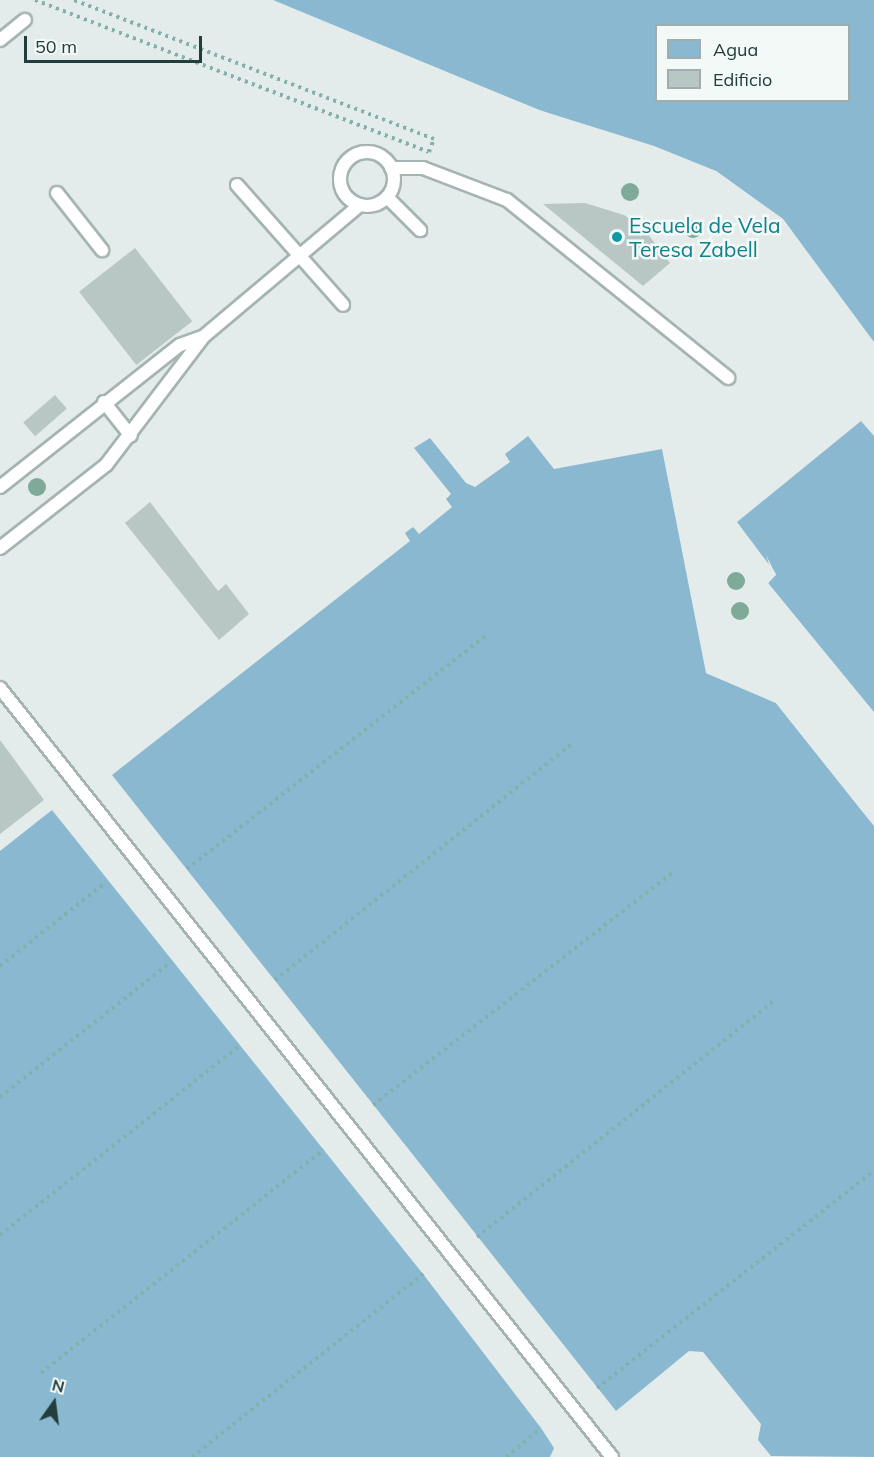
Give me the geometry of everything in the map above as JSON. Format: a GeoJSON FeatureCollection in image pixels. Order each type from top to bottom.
{"type":"FeatureCollection","features":[{"type":"Feature","properties":{"kind":"lane"},"geometry":{"type":"LineString","coordinates":[[0,40],[25,20]]}},
{"type":"Feature","properties":{"kind":"lane"},"geometry":{"type":"LineString","coordinates":[[360,205],[340,184],[345,164],[367,152],[391,168],[423,168],[507,200],[728,378]]}},
{"type":"Feature","properties":{"kind":"lane"},"geometry":{"type":"LineString","coordinates":[[387,197],[391,168]]}},
{"type":"Feature","properties":{"kind":"lane"},"geometry":{"type":"LineString","coordinates":[[237,185],[343,305]]}},
{"type":"Feature","properties":{"kind":"lane"},"geometry":{"type":"LineString","coordinates":[[57,193],[102,250]]}},
{"type":"Feature","properties":{"kind":"lane"},"geometry":{"type":"LineString","coordinates":[[0,548],[106,465],[131,436],[203,337],[300,259],[360,205],[387,197]]}},
{"type":"Feature","properties":{"kind":"lane"},"geometry":{"type":"LineString","coordinates":[[387,197],[420,230]]}},
{"type":"Feature","properties":{"kind":"lane"},"geometry":{"type":"LineString","coordinates":[[0,487],[104,402],[180,345],[203,337]]}},
{"type":"Feature","properties":{"kind":"lane"},"geometry":{"type":"LineString","coordinates":[[104,402],[131,436]]}},
{"type":"Feature","properties":{"kind":"lane"},"geometry":{"type":"LineString","coordinates":[[0,688],[607,1455]]}},
{"type":"Feature","properties":{"kind":"path"},"geometry":{"type":"LineString","coordinates":[[35,0],[429,152],[434,139],[73,0]]}},
{"type":"Feature","properties":{"kind":"path"},"geometry":{"type":"LineString","coordinates":[[187,868],[488,634]]}},
{"type":"Feature","properties":{"kind":"path"},"geometry":{"type":"LineString","coordinates":[[275,980],[574,742]]}},
{"type":"Feature","properties":{"kind":"path"},"geometry":{"type":"LineString","coordinates":[[373,1106],[673,872]]}},
{"type":"Feature","properties":{"kind":"path"},"geometry":{"type":"LineString","coordinates":[[0,966],[106,882]]}},
{"type":"Feature","properties":{"kind":"path"},"geometry":{"type":"LineString","coordinates":[[0,1097],[171,962]]}},
{"type":"Feature","properties":{"kind":"path"},"geometry":{"type":"LineString","coordinates":[[477,1237],[775,1000]]}},
{"type":"Feature","properties":{"kind":"path"},"geometry":{"type":"LineString","coordinates":[[0,1235],[239,1046]]}},
{"type":"Feature","properties":{"kind":"path"},"geometry":{"type":"LineString","coordinates":[[41,1373],[323,1149]]}},
{"type":"Feature","properties":{"kind":"path"},"geometry":{"type":"LineString","coordinates":[[597,1388],[874,1172]]}},
{"type":"Feature","properties":{"kind":"path"},"geometry":{"type":"LineString","coordinates":[[192,1457],[423,1274]]}},
{"type":"Feature","properties":{"kind":"path"},"geometry":{"type":"LineString","coordinates":[[506,1457],[542,1428]]}},
{"type":"Feature","properties":{"kind":"water"},"geometry":{"type":"Polygon","coordinates":[[[273,0],[874,0],[874,342],[783,219],[716,171],[539,110],[273,0]]]}},
{"type":"Feature","properties":{"kind":"water"},"geometry":{"type":"Polygon","coordinates":[[[861,421],[874,436],[874,712],[768,583],[776,574],[737,522],[861,421]]]}},
{"type":"Feature","properties":{"kind":"water"},"geometry":{"type":"Polygon","coordinates":[[[528,436],[554,469],[662,449],[706,673],[776,703],[874,826],[874,1457],[771,1456],[758,1440],[761,1424],[703,1352],[689,1351],[616,1411],[112,775],[410,541],[405,533],[413,527],[419,534],[452,507],[446,499],[451,494],[414,448],[430,438],[466,483],[475,487],[510,462],[505,454],[528,436]]]}},
{"type":"Feature","properties":{"kind":"water"},"geometry":{"type":"Polygon","coordinates":[[[52,810],[423,1274],[541,1428],[554,1448],[550,1457],[0,1457],[0,851],[52,810]]]}},
{"type":"Feature","properties":{"kind":"pier"},"geometry":{"type":"Polygon","coordinates":[[[270,0],[539,110],[654,146],[716,171],[783,219],[874,345],[781,221],[715,174],[538,113],[270,0]]]}},
{"type":"Feature","properties":{"kind":"pier"},"geometry":{"type":"Polygon","coordinates":[[[766,555],[776,575],[768,583],[874,715],[766,585],[772,574],[766,555]]]}},
{"type":"Feature","properties":{"kind":"pier"},"geometry":{"type":"Polygon","coordinates":[[[712,672],[778,700],[874,826],[776,703],[706,673],[712,672]]]}},
{"type":"Feature","properties":{"kind":"building","name":"Escuela de Vela Teresa Zabell"},"geometry":{"type":"Polygon","coordinates":[[[585,203],[624,215],[644,229],[670,263],[643,286],[543,204],[585,203]]]}},
{"type":"Feature","properties":{"kind":"building"},"geometry":{"type":"Polygon","coordinates":[[[135,248],[192,321],[136,365],[79,292],[135,248]]]}},
{"type":"Feature","properties":{"kind":"building"},"geometry":{"type":"Polygon","coordinates":[[[55,395],[67,409],[35,436],[23,423],[55,395]]]}},
{"type":"Feature","properties":{"kind":"building"},"geometry":{"type":"Polygon","coordinates":[[[150,502],[218,591],[226,584],[249,614],[219,640],[125,523],[150,502]]]}},
{"type":"Feature","properties":{"kind":"building"},"geometry":{"type":"Polygon","coordinates":[[[0,740],[44,800],[0,834],[0,740]]]}},
{"type":"Feature","properties":{"kind":"place","name":"Escuela de Vela Teresa Zabell"},"geometry":{"type":"Point","coordinates":[617,237]}}]}
